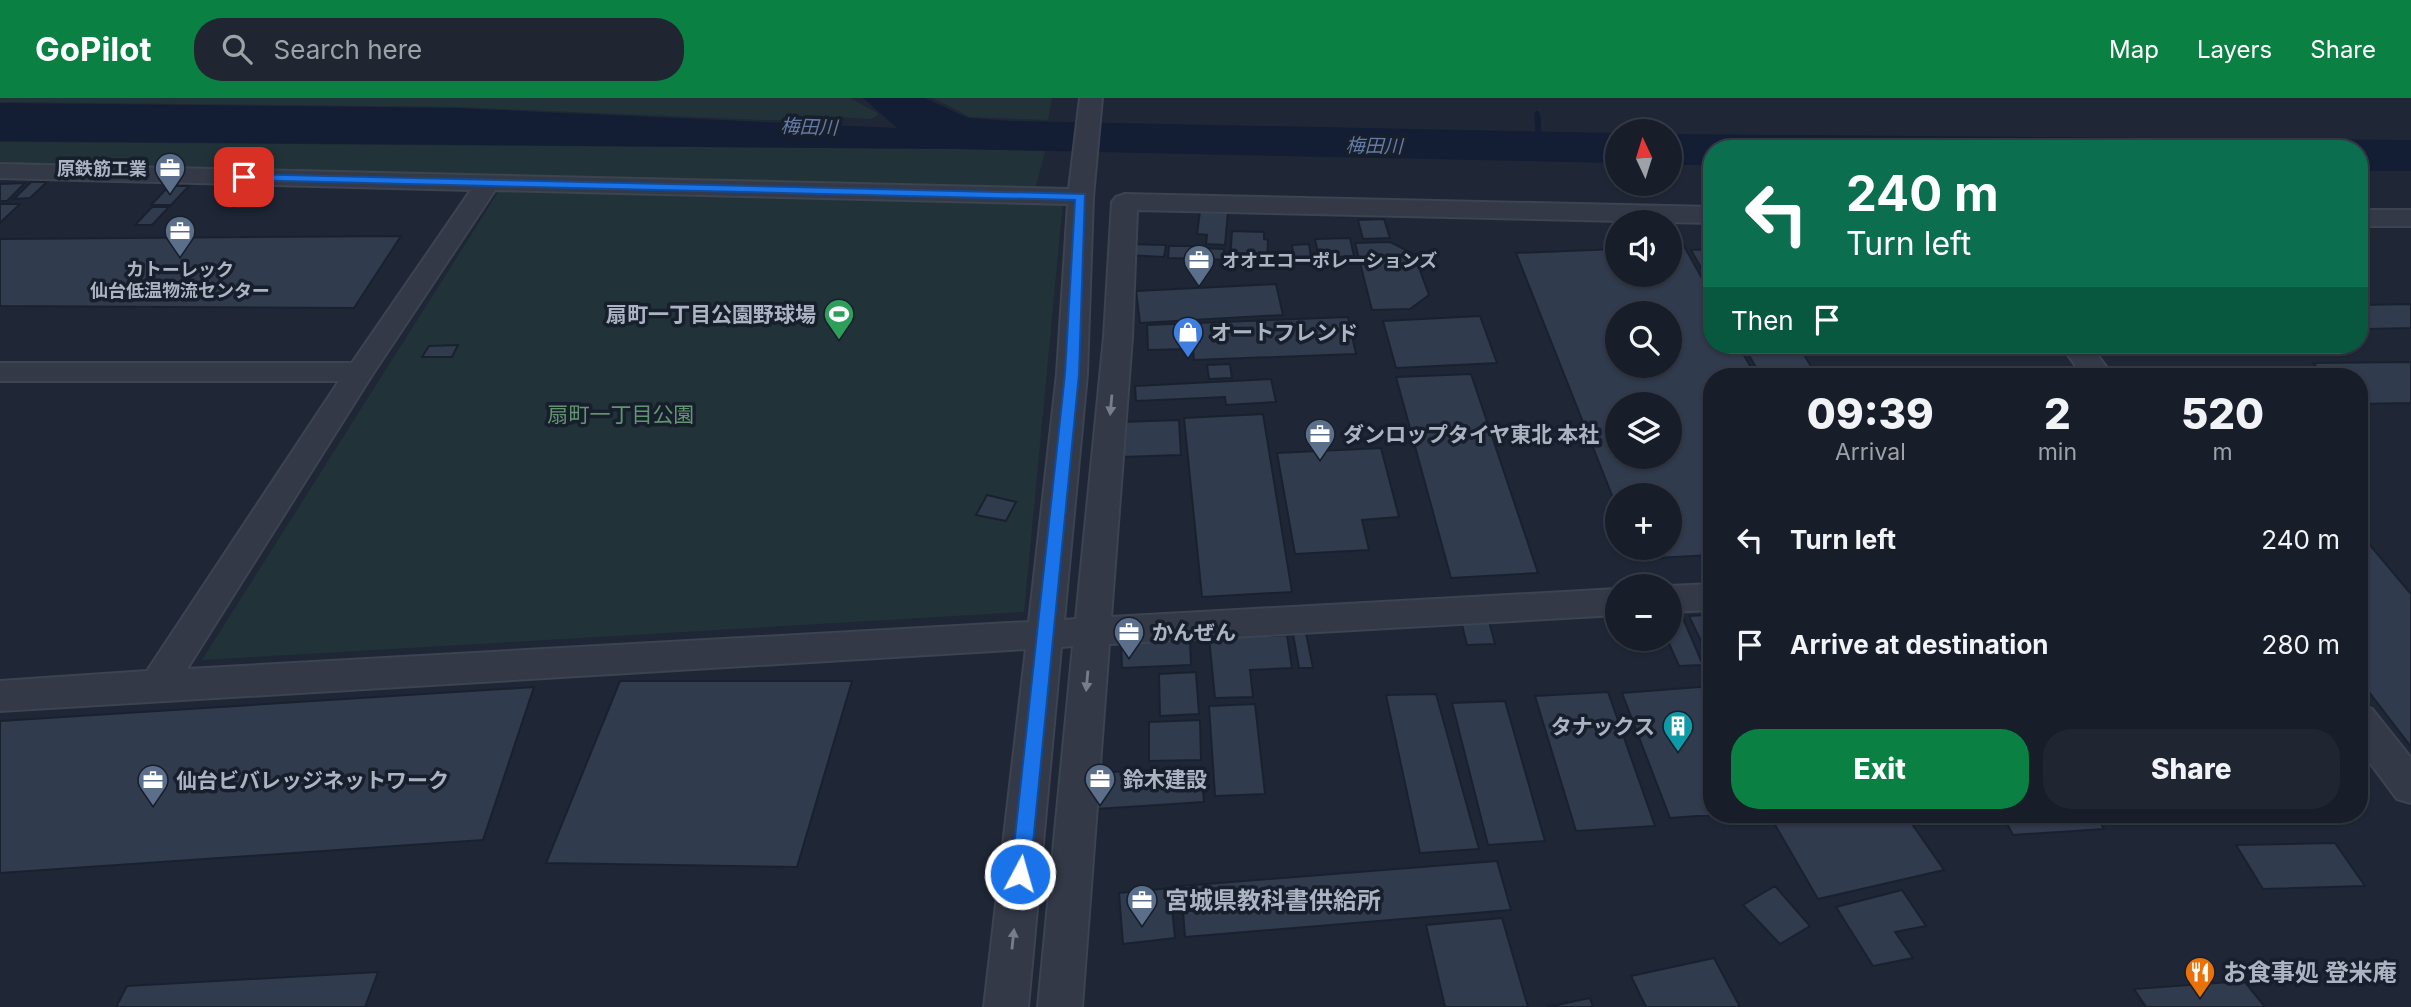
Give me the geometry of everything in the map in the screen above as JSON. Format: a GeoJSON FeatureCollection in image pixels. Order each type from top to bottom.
{"type":"FeatureCollection","features":[{"type":"Feature","properties":{"kind":"street"},"geometry":{"type":"LineString","coordinates":[[1006,1007],[1074,338],[1082,187],[1091,100]]}},
{"type":"Feature","properties":{"kind":"street"},"geometry":{"type":"LineString","coordinates":[[0,171],[487,184],[1082,187]]}},
{"type":"Feature","properties":{"kind":"street"},"geometry":{"type":"LineString","coordinates":[[157,685],[360,372],[487,184]]}},
{"type":"Feature","properties":{"kind":"street"},"geometry":{"type":"LineString","coordinates":[[1060,1007],[1118,337],[1125,202],[1703,215]]}},
{"type":"Feature","properties":{"kind":"street"},"geometry":{"type":"LineString","coordinates":[[2368,218],[2411,218]]}},
{"type":"Feature","properties":{"kind":"street"},"geometry":{"type":"LineString","coordinates":[[1074,338],[1118,337]]}},
{"type":"Feature","properties":{"kind":"street"},"geometry":{"type":"LineString","coordinates":[[0,372],[360,372]]}},
{"type":"Feature","properties":{"kind":"street"},"geometry":{"type":"LineString","coordinates":[[1682,598],[1703,597]]}},
{"type":"Feature","properties":{"kind":"street"},"geometry":{"type":"LineString","coordinates":[[0,696],[1605,603]]}},
{"type":"Feature","properties":{"kind":"street"},"geometry":{"type":"LineString","coordinates":[[2368,732],[2411,787]]}},
{"type":"Feature","properties":{"kind":"green space"},"geometry":{"type":"Polygon","coordinates":[[[0,98],[850,98],[879,114],[871,119],[835,117],[823,120],[763,120],[456,107],[0,102],[0,98]]]}},
{"type":"Feature","properties":{"kind":"green space"},"geometry":{"type":"Polygon","coordinates":[[[933,98],[1052,98],[1048,120],[970,117],[933,98]]]}},
{"type":"Feature","properties":{"kind":"green space"},"geometry":{"type":"Polygon","coordinates":[[[0,142],[1045,151],[1035,190],[0,166],[0,142]]]}},
{"type":"Feature","properties":{"kind":"green space","name":"扇町一丁目公園"},"geometry":{"type":"Polygon","coordinates":[[[499,191],[1063,201],[1024,612],[202,660],[499,191]]]}},
{"type":"Feature","properties":{"kind":"water","name":"梅田川"},"geometry":{"type":"Polygon","coordinates":[[[863,98],[925,98],[968,118],[1013,121],[1605,133],[1605,163],[956,149],[0,141],[0,103],[454,108],[897,128],[863,98]]]}},
{"type":"Feature","properties":{"kind":"water"},"geometry":{"type":"Polygon","coordinates":[[[1682,134],[2411,140],[2411,171],[2368,171],[2368,140],[1703,140],[1703,165],[1682,165],[1682,134]]]}},
{"type":"Feature","properties":{"kind":"building"},"geometry":{"type":"Polygon","coordinates":[[[31,182],[47,182],[30,198],[14,199],[31,182]]]}},
{"type":"Feature","properties":{"kind":"building"},"geometry":{"type":"Polygon","coordinates":[[[25,183],[7,201],[0,201],[0,184],[25,183]]]}},
{"type":"Feature","properties":{"kind":"building"},"geometry":{"type":"Polygon","coordinates":[[[169,186],[189,186],[171,205],[151,205],[169,186]]]}},
{"type":"Feature","properties":{"kind":"building"},"geometry":{"type":"Polygon","coordinates":[[[0,204],[20,204],[0,223],[0,204]]]}},
{"type":"Feature","properties":{"kind":"building"},"geometry":{"type":"Polygon","coordinates":[[[152,207],[169,207],[152,225],[135,225],[152,207]]]}},
{"type":"Feature","properties":{"kind":"building"},"geometry":{"type":"Polygon","coordinates":[[[1200,211],[1228,212],[1225,245],[1206,244],[1207,235],[1197,234],[1200,211]]]}},
{"type":"Feature","properties":{"kind":"building"},"geometry":{"type":"Polygon","coordinates":[[[1384,219],[1390,238],[1363,239],[1358,220],[1384,219]]]}},
{"type":"Feature","properties":{"kind":"building"},"geometry":{"type":"Polygon","coordinates":[[[1232,231],[1264,232],[1264,239],[1268,240],[1267,263],[1230,262],[1232,231]]]}},
{"type":"Feature","properties":{"kind":"building"},"geometry":{"type":"Polygon","coordinates":[[[401,236],[354,308],[0,306],[0,239],[401,236]]]}},
{"type":"Feature","properties":{"kind":"building"},"geometry":{"type":"Polygon","coordinates":[[[1350,238],[1354,256],[1319,258],[1315,239],[1350,238]]]}},
{"type":"Feature","properties":{"kind":"building"},"geometry":{"type":"Polygon","coordinates":[[[1390,242],[1414,254],[1429,295],[1410,309],[1372,310],[1355,243],[1390,242]]]}},
{"type":"Feature","properties":{"kind":"building"},"geometry":{"type":"Polygon","coordinates":[[[1128,244],[1166,245],[1164,257],[1126,255],[1128,244]]]}},
{"type":"Feature","properties":{"kind":"building"},"geometry":{"type":"Polygon","coordinates":[[[1309,244],[1311,258],[1294,259],[1292,245],[1309,244]]]}},
{"type":"Feature","properties":{"kind":"building"},"geometry":{"type":"Polygon","coordinates":[[[1169,246],[1202,246],[1201,259],[1168,258],[1169,246]]]}},
{"type":"Feature","properties":{"kind":"building"},"geometry":{"type":"Polygon","coordinates":[[[1684,246],[1703,280],[1703,354],[1743,354],[1751,368],[1703,368],[1703,555],[1682,557],[1682,483],[1607,483],[1516,253],[1605,249],[1605,287],[1682,287],[1684,246]]]}},
{"type":"Feature","properties":{"kind":"building"},"geometry":{"type":"Polygon","coordinates":[[[1204,248],[1224,249],[1224,260],[1203,259],[1204,248]]]}},
{"type":"Feature","properties":{"kind":"building"},"geometry":{"type":"Polygon","coordinates":[[[1703,249],[1703,271],[1691,250],[1703,249]]]}},
{"type":"Feature","properties":{"kind":"building"},"geometry":{"type":"Polygon","coordinates":[[[1276,284],[1283,315],[1140,323],[1136,291],[1276,284]]]}},
{"type":"Feature","properties":{"kind":"building"},"geometry":{"type":"Polygon","coordinates":[[[2411,304],[2411,328],[2368,329],[2368,305],[2411,304]]]}},
{"type":"Feature","properties":{"kind":"building"},"geometry":{"type":"Polygon","coordinates":[[[1480,316],[1497,363],[1396,368],[1383,321],[1480,316]]]}},
{"type":"Feature","properties":{"kind":"building"},"geometry":{"type":"Polygon","coordinates":[[[1348,317],[1356,354],[1194,360],[1193,349],[1148,350],[1147,325],[1348,317]]]}},
{"type":"Feature","properties":{"kind":"building"},"geometry":{"type":"Polygon","coordinates":[[[458,345],[452,357],[422,357],[429,346],[458,345]]]}},
{"type":"Feature","properties":{"kind":"building"},"geometry":{"type":"Polygon","coordinates":[[[1748,354],[1804,354],[1812,368],[1756,368],[1748,354]]]}},
{"type":"Feature","properties":{"kind":"building"},"geometry":{"type":"Polygon","coordinates":[[[2411,362],[2411,403],[2368,404],[2368,368],[2318,368],[2313,363],[2411,362]]]}},
{"type":"Feature","properties":{"kind":"building"},"geometry":{"type":"Polygon","coordinates":[[[1230,364],[1232,378],[1209,379],[1207,365],[1230,364]]]}},
{"type":"Feature","properties":{"kind":"building"},"geometry":{"type":"Polygon","coordinates":[[[1471,374],[1538,573],[1451,578],[1396,377],[1471,374]]]}},
{"type":"Feature","properties":{"kind":"building"},"geometry":{"type":"Polygon","coordinates":[[[1271,379],[1276,402],[1226,405],[1225,397],[1136,401],[1135,386],[1271,379]]]}},
{"type":"Feature","properties":{"kind":"building"},"geometry":{"type":"Polygon","coordinates":[[[1263,414],[1292,592],[1202,597],[1184,418],[1263,414]]]}},
{"type":"Feature","properties":{"kind":"building"},"geometry":{"type":"Polygon","coordinates":[[[1179,420],[1181,455],[1122,457],[1121,422],[1179,420]]]}},
{"type":"Feature","properties":{"kind":"building"},"geometry":{"type":"Polygon","coordinates":[[[1381,448],[1399,517],[1362,520],[1369,550],[1295,554],[1277,453],[1381,448]]]}},
{"type":"Feature","properties":{"kind":"building"},"geometry":{"type":"Polygon","coordinates":[[[987,495],[1016,502],[1006,521],[976,515],[987,495]]]}},
{"type":"Feature","properties":{"kind":"building"},"geometry":{"type":"Polygon","coordinates":[[[2368,543],[2411,594],[2411,747],[2368,691],[2368,543]]]}},
{"type":"Feature","properties":{"kind":"building"},"geometry":{"type":"Polygon","coordinates":[[[1703,615],[1703,645],[1689,616],[1703,615]]]}},
{"type":"Feature","properties":{"kind":"building"},"geometry":{"type":"Polygon","coordinates":[[[1682,616],[1703,665],[1679,666],[1672,651],[1682,651],[1682,616]]]}},
{"type":"Feature","properties":{"kind":"building"},"geometry":{"type":"Polygon","coordinates":[[[1461,621],[1489,621],[1495,644],[1467,645],[1461,621]]]}},
{"type":"Feature","properties":{"kind":"building"},"geometry":{"type":"Polygon","coordinates":[[[1306,633],[1313,668],[1299,668],[1293,634],[1306,633]]]}},
{"type":"Feature","properties":{"kind":"building"},"geometry":{"type":"Polygon","coordinates":[[[1287,635],[1292,668],[1250,670],[1253,697],[1215,698],[1209,638],[1287,635]]]}},
{"type":"Feature","properties":{"kind":"building"},"geometry":{"type":"Polygon","coordinates":[[[1190,640],[1191,665],[1122,668],[1121,643],[1190,640]]]}},
{"type":"Feature","properties":{"kind":"building"},"geometry":{"type":"Polygon","coordinates":[[[1196,672],[1199,714],[1160,716],[1159,674],[1196,672]]]}},
{"type":"Feature","properties":{"kind":"building"},"geometry":{"type":"Polygon","coordinates":[[[620,681],[852,681],[797,867],[546,863],[620,681]]]}},
{"type":"Feature","properties":{"kind":"building"},"geometry":{"type":"Polygon","coordinates":[[[534,687],[483,840],[0,873],[0,721],[534,687]]]}},
{"type":"Feature","properties":{"kind":"building","name":"タナックス"},"geometry":{"type":"Polygon","coordinates":[[[1703,687],[1703,816],[1670,818],[1622,693],[1703,687]]]}},
{"type":"Feature","properties":{"kind":"building"},"geometry":{"type":"Polygon","coordinates":[[[1608,692],[1655,826],[1576,831],[1535,696],[1608,692]]]}},
{"type":"Feature","properties":{"kind":"building"},"geometry":{"type":"Polygon","coordinates":[[[1436,694],[1479,849],[1420,853],[1386,695],[1436,694]]]}},
{"type":"Feature","properties":{"kind":"building"},"geometry":{"type":"Polygon","coordinates":[[[1505,701],[1545,841],[1488,845],[1452,703],[1505,701]]]}},
{"type":"Feature","properties":{"kind":"building"},"geometry":{"type":"Polygon","coordinates":[[[1255,704],[1265,794],[1215,796],[1209,706],[1255,704]]]}},
{"type":"Feature","properties":{"kind":"building"},"geometry":{"type":"Polygon","coordinates":[[[1200,720],[1201,760],[1149,761],[1149,722],[1200,720]]]}},
{"type":"Feature","properties":{"kind":"building"},"geometry":{"type":"Polygon","coordinates":[[[1201,767],[1204,802],[1096,809],[1095,773],[1201,767]]]}},
{"type":"Feature","properties":{"kind":"building"},"geometry":{"type":"Polygon","coordinates":[[[1774,823],[1911,823],[1944,870],[1818,899],[1774,823]]]}},
{"type":"Feature","properties":{"kind":"building"},"geometry":{"type":"Polygon","coordinates":[[[2007,823],[2100,823],[2104,829],[2013,835],[2007,823]]]}},
{"type":"Feature","properties":{"kind":"building"},"geometry":{"type":"Polygon","coordinates":[[[2335,843],[2365,886],[2263,889],[2236,845],[2335,843]]]}},
{"type":"Feature","properties":{"kind":"building"},"geometry":{"type":"Polygon","coordinates":[[[1497,861],[1511,910],[1185,937],[1181,886],[1497,861]]]}},
{"type":"Feature","properties":{"kind":"building"},"geometry":{"type":"Polygon","coordinates":[[[1775,886],[1810,926],[1780,944],[1743,905],[1775,886]]]}},
{"type":"Feature","properties":{"kind":"building"},"geometry":{"type":"Polygon","coordinates":[[[1170,888],[1175,938],[1123,944],[1119,893],[1170,888]]]}},
{"type":"Feature","properties":{"kind":"building"},"geometry":{"type":"Polygon","coordinates":[[[1902,890],[1926,926],[1895,932],[1913,958],[1873,966],[1836,907],[1902,890]]]}},
{"type":"Feature","properties":{"kind":"building"},"geometry":{"type":"Polygon","coordinates":[[[1502,918],[1528,1007],[1445,1007],[1426,925],[1502,918]]]}},
{"type":"Feature","properties":{"kind":"building"},"geometry":{"type":"Polygon","coordinates":[[[1714,958],[1740,1007],[1646,1007],[1631,976],[1714,958]]]}},
{"type":"Feature","properties":{"kind":"building"},"geometry":{"type":"Polygon","coordinates":[[[378,972],[365,1007],[116,1007],[127,986],[378,972]]]}},
{"type":"Feature","properties":{"kind":"building"},"geometry":{"type":"Polygon","coordinates":[[[2244,981],[2265,1007],[2146,1007],[2134,989],[2244,981]]]}},
{"type":"Feature","properties":{"kind":"building"},"geometry":{"type":"Polygon","coordinates":[[[1590,998],[1593,1007],[1547,1007],[1590,998]]]}},
{"type":"Feature","properties":{"kind":"waterway"},"geometry":{"type":"LineString","coordinates":[[1537,114],[1539,139]]}},
{"type":"Feature","properties":{"kind":"place","name":"原鉄筋工業"},"geometry":{"type":"Point","coordinates":[170,195]}},
{"type":"Feature","properties":{"kind":"place","name":"カトーレック 仙台低温物流センター"},"geometry":{"type":"Point","coordinates":[180,258]}},
{"type":"Feature","properties":{"kind":"place","name":"オオエコーポレーションズ"},"geometry":{"type":"Point","coordinates":[1199,287]}},
{"type":"Feature","properties":{"kind":"place","name":"扇町一丁目公園野球場"},"geometry":{"type":"Point","coordinates":[839,341]}},
{"type":"Feature","properties":{"kind":"place","name":"オートフレンド"},"geometry":{"type":"Point","coordinates":[1188,359]}},
{"type":"Feature","properties":{"kind":"place","name":"ダンロップタイヤ東北 本社"},"geometry":{"type":"Point","coordinates":[1320,461]}},
{"type":"Feature","properties":{"kind":"place","name":"かんぜん"},"geometry":{"type":"Point","coordinates":[1129,659]}},
{"type":"Feature","properties":{"kind":"place","name":"タナックス"},"geometry":{"type":"Point","coordinates":[1678,753]}},
{"type":"Feature","properties":{"kind":"place","name":"鈴木建設"},"geometry":{"type":"Point","coordinates":[1100,806]}},
{"type":"Feature","properties":{"kind":"place","name":"仙台ビバレッジネットワーク"},"geometry":{"type":"Point","coordinates":[153,807]}},
{"type":"Feature","properties":{"kind":"place","name":"宮城県教科書供給所"},"geometry":{"type":"Point","coordinates":[1142,927]}},
{"type":"Feature","properties":{"kind":"place","name":"お食事処 登米庵"},"geometry":{"type":"Point","coordinates":[2200,999]}},
{"type":"Feature","properties":{"kind":"route"},"geometry":{"type":"LineString","coordinates":[[244,177],[1081,197],[1072,374],[1020,874]]}}]}
